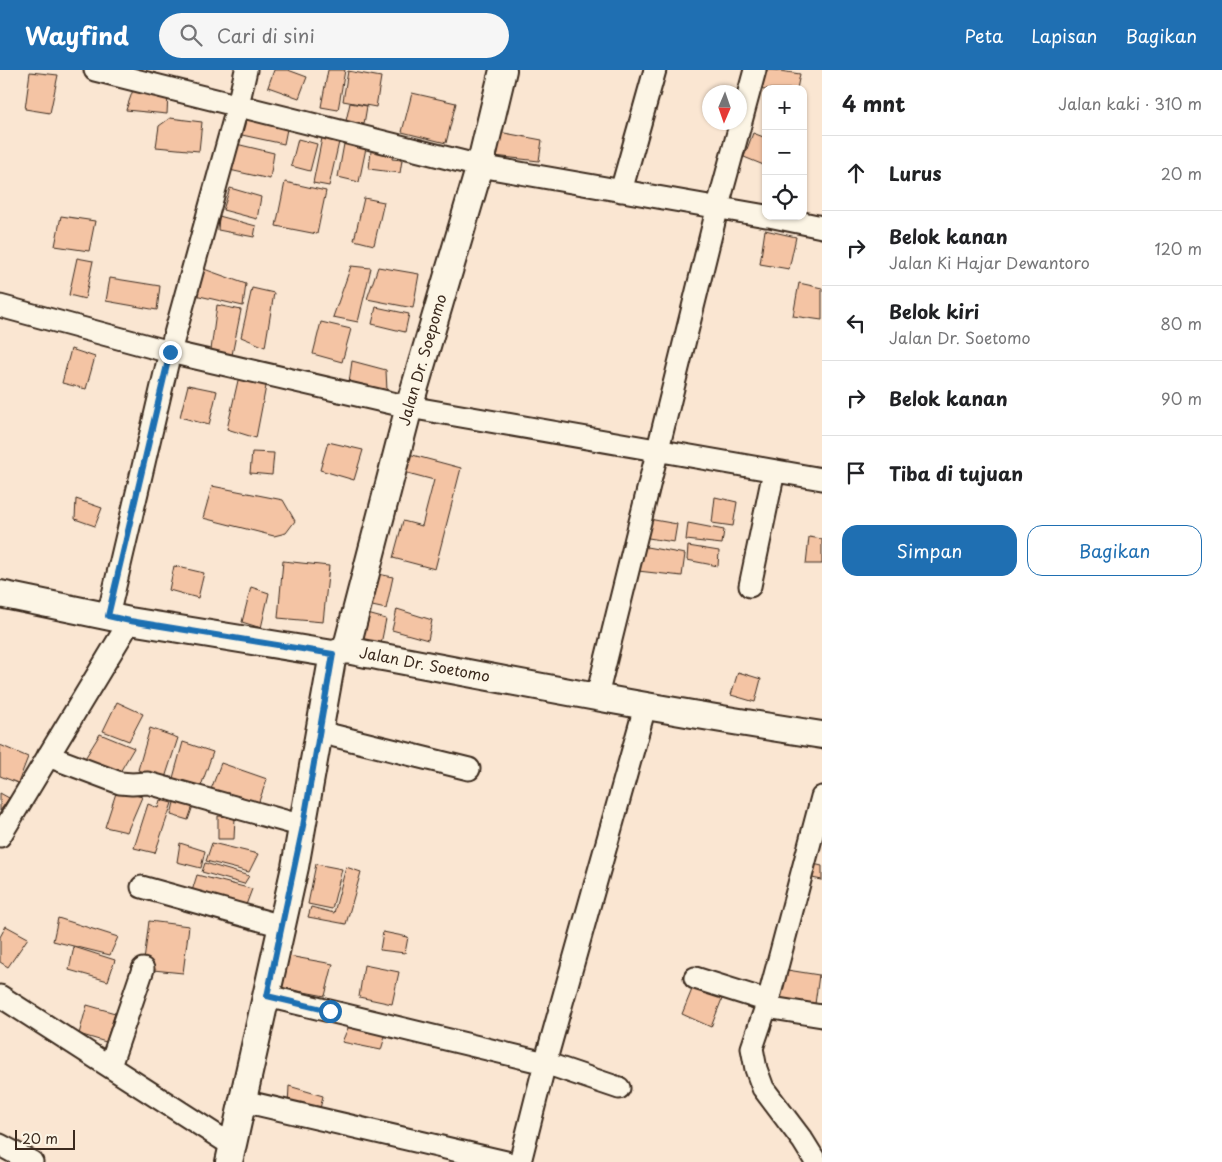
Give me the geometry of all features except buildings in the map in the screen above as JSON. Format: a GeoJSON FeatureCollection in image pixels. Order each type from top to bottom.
{"type":"FeatureCollection","features":[{"type":"Feature","properties":{"kind":"street"},"geometry":{"type":"LineString","coordinates":[[95,70],[480,166],[762,215]]}},
{"type":"Feature","properties":{"kind":"street"},"geometry":{"type":"LineString","coordinates":[[0,836],[48,756],[119,618],[170,352],[246,70]]}},
{"type":"Feature","properties":{"kind":"street","name":"Jalan Dr. Soepomo"},"geometry":{"type":"LineString","coordinates":[[231,1154],[303,826],[319,732],[339,652],[480,166],[503,70]]}},
{"type":"Feature","properties":{"kind":"street"},"geometry":{"type":"LineString","coordinates":[[622,191],[655,70]]}},
{"type":"Feature","properties":{"kind":"street"},"geometry":{"type":"LineString","coordinates":[[596,696],[718,206],[755,70]]}},
{"type":"Feature","properties":{"kind":"street"},"geometry":{"type":"LineString","coordinates":[[787,220],[822,227]]}},
{"type":"Feature","properties":{"kind":"street"},"geometry":{"type":"LineString","coordinates":[[0,306],[170,352],[409,407],[822,479]]}},
{"type":"Feature","properties":{"kind":"street"},"geometry":{"type":"LineString","coordinates":[[750,586],[774,471]]}},
{"type":"Feature","properties":{"kind":"street","name":"Jalan Dr. Soetomo"},"geometry":{"type":"LineString","coordinates":[[0,594],[119,618],[339,652],[596,696],[645,707],[822,735]]}},
{"type":"Feature","properties":{"kind":"street"},"geometry":{"type":"LineString","coordinates":[[520,1162],[545,1063],[645,707]]}},
{"type":"Feature","properties":{"kind":"street"},"geometry":{"type":"LineString","coordinates":[[319,732],[470,769]]}},
{"type":"Feature","properties":{"kind":"street"},"geometry":{"type":"LineString","coordinates":[[48,756],[120,783],[148,783],[303,826]]}},
{"type":"Feature","properties":{"kind":"street"},"geometry":{"type":"LineString","coordinates":[[816,1162],[804,1141],[764,1088],[756,1069],[752,1048],[767,1004],[822,797]]}},
{"type":"Feature","properties":{"kind":"street"},"geometry":{"type":"LineString","coordinates":[[142,887],[282,926]]}},
{"type":"Feature","properties":{"kind":"street"},"geometry":{"type":"LineString","coordinates":[[110,1066],[143,968]]}},
{"type":"Feature","properties":{"kind":"street"},"geometry":{"type":"LineString","coordinates":[[695,978],[767,1004],[822,1016]]}},
{"type":"Feature","properties":{"kind":"street"},"geometry":{"type":"LineString","coordinates":[[0,996],[110,1066],[231,1154]]}},
{"type":"Feature","properties":{"kind":"street"},"geometry":{"type":"LineString","coordinates":[[267,996],[545,1063],[619,1088]]}},
{"type":"Feature","properties":{"kind":"street"},"geometry":{"type":"LineString","coordinates":[[243,1101],[506,1162]]}},
{"type":"Feature","properties":{"kind":"street"},"geometry":{"type":"LineString","coordinates":[[0,1145],[32,1162]]}},
{"type":"Feature","properties":{"kind":"route"},"geometry":{"type":"LineString","coordinates":[[170,352],[108,616],[333,654],[303,826],[267,996],[330,1011]]}}]}
